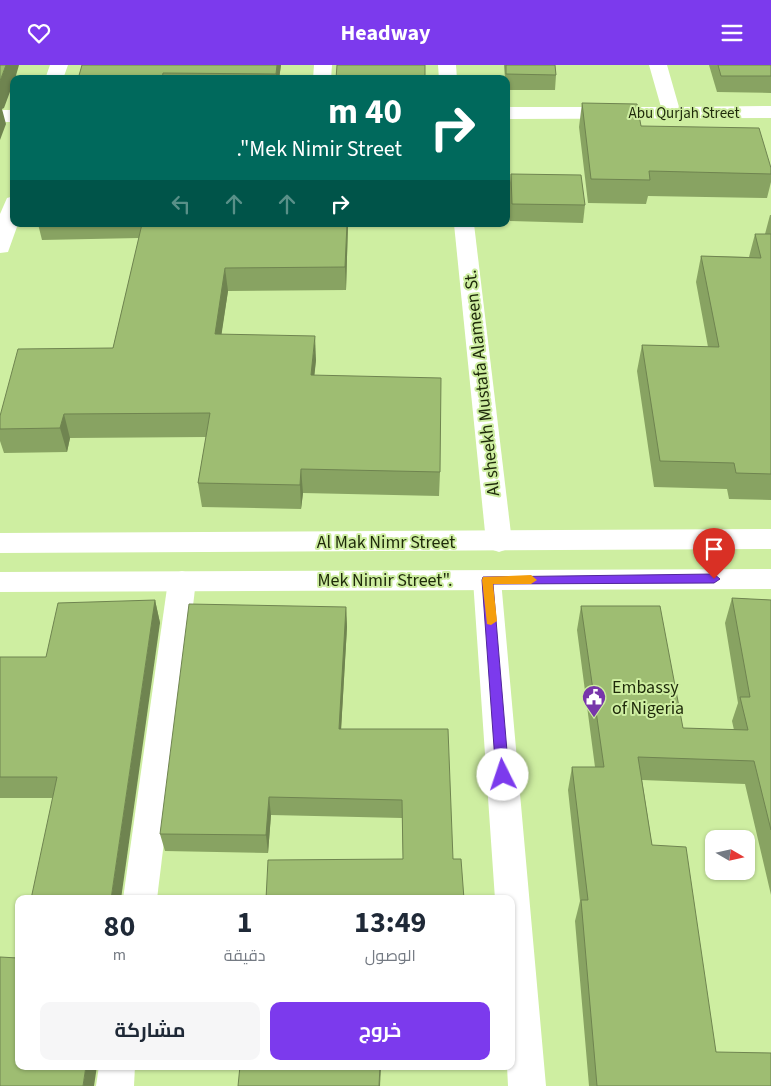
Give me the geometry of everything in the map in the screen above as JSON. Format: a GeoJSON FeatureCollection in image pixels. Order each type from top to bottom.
{"type":"FeatureCollection","features":[{"type":"Feature","properties":{"kind":"main road"},"geometry":{"type":"LineString","coordinates":[[658,65],[672,113]]}},
{"type":"Feature","properties":{"kind":"main road","name":"Abu Qurjah Street"},"geometry":{"type":"LineString","coordinates":[[510,113],[771,113]]}},
{"type":"Feature","properties":{"kind":"main road"},"geometry":{"type":"LineString","coordinates":[[0,247],[10,215]]}},
{"type":"Feature","properties":{"kind":"main road","name":"Al sheekh Mustafa Alameen St."},"geometry":{"type":"LineString","coordinates":[[464,227],[499,542]]}},
{"type":"Feature","properties":{"kind":"main road","name":"Al Mak Nimr Street"},"geometry":{"type":"LineString","coordinates":[[0,543],[499,542],[771,539]]}},
{"type":"Feature","properties":{"kind":"main road","name":"Mek Nimir Street\"."},"geometry":{"type":"LineString","coordinates":[[0,582],[771,579]]}},
{"type":"Feature","properties":{"kind":"main road"},"geometry":{"type":"LineString","coordinates":[[487,580],[513,895]]}},
{"type":"Feature","properties":{"kind":"main road"},"geometry":{"type":"LineString","coordinates":[[141,895],[182,581]]}},
{"type":"Feature","properties":{"kind":"main road"},"geometry":{"type":"LineString","coordinates":[[515,926],[528,1086]]}},
{"type":"Feature","properties":{"kind":"main road"},"geometry":{"type":"LineString","coordinates":[[114,1086],[116,1070]]}},
{"type":"Feature","properties":{"kind":"building"},"geometry":{"type":"Polygon","coordinates":[[[0,65],[6,65],[0,81],[0,65]]]}},
{"type":"Feature","properties":{"kind":"building"},"geometry":{"type":"Polygon","coordinates":[[[82,65],[277,65],[276,74],[163,73],[163,75],[79,75],[82,65]]]}},
{"type":"Feature","properties":{"kind":"building"},"geometry":{"type":"Polygon","coordinates":[[[337,65],[425,65],[425,75],[336,75],[337,65]]]}},
{"type":"Feature","properties":{"kind":"building"},"geometry":{"type":"Polygon","coordinates":[[[506,65],[555,65],[556,75],[506,74],[506,65]]]}},
{"type":"Feature","properties":{"kind":"building"},"geometry":{"type":"Polygon","coordinates":[[[718,65],[771,65],[771,76],[721,76],[718,65]]]}},
{"type":"Feature","properties":{"kind":"building"},"geometry":{"type":"Polygon","coordinates":[[[582,103],[637,104],[641,126],[759,128],[771,168],[771,174],[649,171],[650,180],[591,179],[582,103]]]}},
{"type":"Feature","properties":{"kind":"building"},"geometry":{"type":"Polygon","coordinates":[[[511,174],[581,175],[585,205],[512,204],[511,174]]]}},
{"type":"Feature","properties":{"kind":"building"},"geometry":{"type":"Polygon","coordinates":[[[141,227],[347,227],[345,267],[225,268],[215,334],[315,336],[311,375],[441,378],[440,472],[301,469],[300,485],[198,483],[210,413],[64,414],[60,428],[0,429],[0,416],[18,349],[113,348],[141,227]]]}},
{"type":"Feature","properties":{"kind":"building"},"geometry":{"type":"Polygon","coordinates":[[[755,234],[771,234],[771,474],[736,473],[734,463],[660,461],[642,345],[719,347],[701,256],[761,258],[755,234]]]}},
{"type":"Feature","properties":{"kind":"building"},"geometry":{"type":"Polygon","coordinates":[[[732,598],[771,600],[771,830],[754,761],[638,757],[652,845],[686,847],[716,1052],[771,1053],[771,1086],[597,1086],[581,900],[588,900],[572,767],[604,767],[581,606],[660,606],[683,728],[748,730],[740,697],[750,697],[732,598]]]}},
{"type":"Feature","properties":{"kind":"building"},"geometry":{"type":"Polygon","coordinates":[[[155,600],[112,895],[32,895],[57,777],[0,777],[0,657],[46,657],[58,603],[155,600]]]}},
{"type":"Feature","properties":{"kind":"building"},"geometry":{"type":"Polygon","coordinates":[[[189,604],[346,607],[339,729],[448,729],[453,859],[461,859],[464,895],[266,895],[268,860],[403,859],[402,800],[269,797],[266,835],[160,834],[189,604]]]}},
{"type":"Feature","properties":{"kind":"building"},"geometry":{"type":"Polygon","coordinates":[[[0,957],[15,958],[15,1070],[85,1070],[83,1086],[0,1086],[0,957]]]}},
{"type":"Feature","properties":{"kind":"building"},"geometry":{"type":"Polygon","coordinates":[[[240,1070],[380,1070],[379,1086],[238,1086],[240,1070]]]}},
{"type":"Feature","properties":{"kind":"slow traffic"},"geometry":{"type":"LineString","coordinates":[[491,621],[487,580],[531,580]]}},
{"type":"Feature","properties":{"kind":"place","name":"Embassy of Nigeria"},"geometry":{"type":"Point","coordinates":[594,718]}},
{"type":"Feature","properties":{"kind":"route"},"geometry":{"type":"LineString","coordinates":[[503,775],[487,580],[714,579]]}}]}
